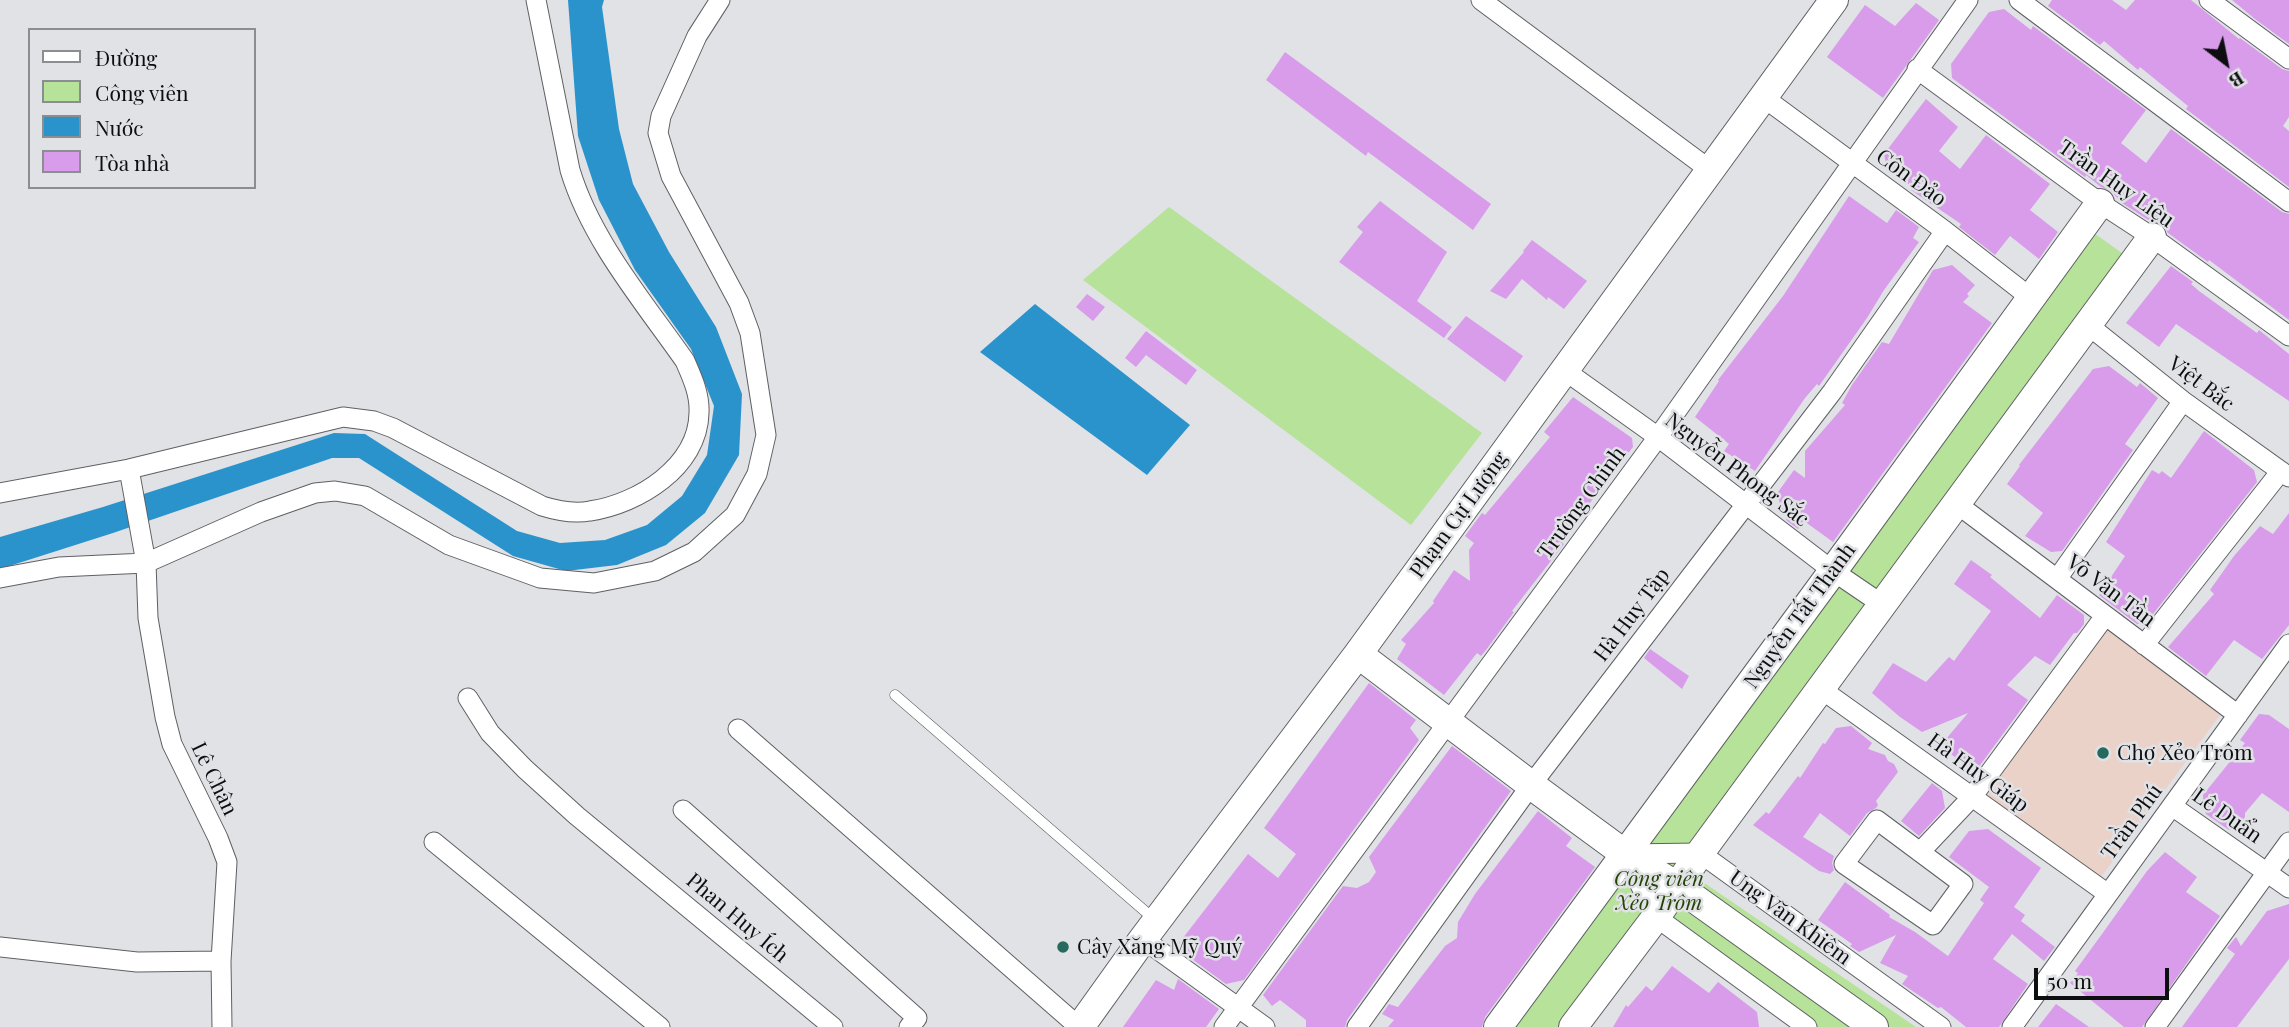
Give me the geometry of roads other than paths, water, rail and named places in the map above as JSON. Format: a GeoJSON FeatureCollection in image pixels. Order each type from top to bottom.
{"type":"FeatureCollection","features":[{"type":"Feature","properties":{"kind":"street"},"geometry":{"type":"LineString","coordinates":[[0,493],[131,477],[343,417],[374,421],[393,428],[542,506],[561,512],[590,511],[625,502],[648,490],[677,467],[696,431],[699,414],[694,382],[685,361],[601,240],[576,192],[536,0]]}},
{"type":"Feature","properties":{"kind":"street"},"geometry":{"type":"LineString","coordinates":[[0,578],[59,567],[145,557],[314,493],[335,491],[365,496],[449,545],[540,578],[594,583],[655,571],[694,552],[735,515],[757,474],[766,435],[750,333],[739,303],[671,176],[658,126],[697,36],[720,0]]}},
{"type":"Feature","properties":{"kind":"street"},"geometry":{"type":"LineString","coordinates":[[1481,0],[1710,170]]}},
{"type":"Feature","properties":{"kind":"street","name":"Phạm Cự Lượng"},"geometry":{"type":"LineString","coordinates":[[1080,1027],[1149,930],[1358,654],[1834,0]]}},
{"type":"Feature","properties":{"kind":"street","name":"Trường Chinh"},"geometry":{"type":"LineString","coordinates":[[1224,1027],[1658,438],[1968,0]]}},
{"type":"Feature","properties":{"kind":"street"},"geometry":{"type":"LineString","coordinates":[[2019,0],[2289,202]]}},
{"type":"Feature","properties":{"kind":"street"},"geometry":{"type":"LineString","coordinates":[[2209,0],[2289,60]]}},
{"type":"Feature","properties":{"kind":"street","name":"Trần Huy Liệu"},"geometry":{"type":"LineString","coordinates":[[1917,69],[2100,203],[2152,237],[2289,336]]}},
{"type":"Feature","properties":{"kind":"street","name":"Côn Đảo"},"geometry":{"type":"LineString","coordinates":[[1763,97],[2031,298]]}},
{"type":"Feature","properties":{"kind":"street","name":"Nguyễn Tất Thành"},"geometry":{"type":"LineString","coordinates":[[1498,1027],[2100,203]]}},
{"type":"Feature","properties":{"kind":"street","name":"Hà Huy Tập"},"geometry":{"type":"LineString","coordinates":[[1357,1027],[1531,785],[1832,392],[1945,231]]}},
{"type":"Feature","properties":{"kind":"street"},"geometry":{"type":"LineString","coordinates":[[1573,1027],[2152,237]]}},
{"type":"Feature","properties":{"kind":"street","name":"Việt Bắc"},"geometry":{"type":"LineString","coordinates":[[2088,325],[2183,401],[2285,474]]}},
{"type":"Feature","properties":{"kind":"street","name":"Nguyễn Phong Sắc"},"geometry":{"type":"LineString","coordinates":[[1564,370],[1746,503],[1833,571],[1883,605]]}},
{"type":"Feature","properties":{"kind":"street"},"geometry":{"type":"LineString","coordinates":[[2057,579],[2183,401]]}},
{"type":"Feature","properties":{"kind":"street"},"geometry":{"type":"LineString","coordinates":[[2144,645],[2285,474]]}},
{"type":"Feature","properties":{"kind":"street","name":"Lê Chân"},"geometry":{"type":"LineString","coordinates":[[131,477],[145,557],[148,618],[164,717],[172,744],[227,862],[221,961],[222,1027]]}},
{"type":"Feature","properties":{"kind":"street","name":"Võ Văn Tần"},"geometry":{"type":"LineString","coordinates":[[1957,504],[2238,715]]}},
{"type":"Feature","properties":{"kind":"street"},"geometry":{"type":"LineString","coordinates":[[1920,852],[1972,797],[2105,616]]}},
{"type":"Feature","properties":{"kind":"street","name":"Trần Phú"},"geometry":{"type":"LineString","coordinates":[[2012,1027],[2289,644]]}},
{"type":"Feature","properties":{"kind":"street","name":"Ung Văn Khiêm"},"geometry":{"type":"LineString","coordinates":[[1358,654],[1625,854],[1677,886],[1874,1027]]}},
{"type":"Feature","properties":{"kind":"street","name":"Hà Huy Giáp"},"geometry":{"type":"LineString","coordinates":[[1821,689],[2108,894]]}},
{"type":"Feature","properties":{"kind":"street","name":"Phan Huy Ích"},"geometry":{"type":"LineString","coordinates":[[468,698],[491,733],[525,769],[833,1027]]}},
{"type":"Feature","properties":{"kind":"street"},"geometry":{"type":"LineString","coordinates":[[738,729],[1080,1027]]}},
{"type":"Feature","properties":{"kind":"street","name":"Lê Duẩn"},"geometry":{"type":"LineString","coordinates":[[2172,806],[2289,888]]}},
{"type":"Feature","properties":{"kind":"street"},"geometry":{"type":"LineString","coordinates":[[683,810],[917,1018],[909,1027]]}},
{"type":"Feature","properties":{"kind":"street"},"geometry":{"type":"LineString","coordinates":[[1877,820],[1920,852],[1963,884],[1933,925],[1844,864],[1877,820]]}},
{"type":"Feature","properties":{"kind":"street"},"geometry":{"type":"LineString","coordinates":[[434,842],[660,1027]]}},
{"type":"Feature","properties":{"kind":"street"},"geometry":{"type":"LineString","coordinates":[[2155,1027],[2289,842]]}},
{"type":"Feature","properties":{"kind":"street"},"geometry":{"type":"LineString","coordinates":[[1625,854],[1700,853]]}},
{"type":"Feature","properties":{"kind":"street","name":"Ung Văn Khiêm"},"geometry":{"type":"LineString","coordinates":[[1700,853],[1941,1027]]}},
{"type":"Feature","properties":{"kind":"street","name":"Ung Văn Khiêm"},"geometry":{"type":"LineString","coordinates":[[1625,854],[1656,917],[1807,1027]]}},
{"type":"Feature","properties":{"kind":"street"},"geometry":{"type":"LineString","coordinates":[[1149,930],[1265,1027]]}},
{"type":"Feature","properties":{"kind":"street"},"geometry":{"type":"LineString","coordinates":[[0,947],[137,962],[221,961]]}},
{"type":"Feature","properties":{"kind":"lane"},"geometry":{"type":"LineString","coordinates":[[895,695],[1149,930]]}},
{"type":"Feature","properties":{"kind":"water"},"geometry":{"type":"Polygon","coordinates":[[[568,0],[604,0],[602,7],[619,129],[633,184],[669,252],[716,327],[742,394],[739,455],[705,513],[666,545],[617,565],[566,571],[513,556],[359,458],[332,458],[0,569],[0,537],[334,433],[365,434],[517,531],[560,543],[605,540],[647,525],[682,496],[707,455],[714,406],[691,349],[635,270],[599,200],[578,136],[568,0]]]}},
{"type":"Feature","properties":{"kind":"water"},"geometry":{"type":"Polygon","coordinates":[[[1035,304],[1190,425],[1147,475],[980,352],[1035,304]]]}},
{"type":"Feature","properties":{"kind":"place","name":"Chợ Xẻo Trôm"},"geometry":{"type":"Point","coordinates":[2103,753]}},
{"type":"Feature","properties":{"kind":"place","name":"Cây Xăng Mỹ Quý"},"geometry":{"type":"Point","coordinates":[1063,947]}},
{"type":"Feature","properties":{"kind":"park label","name":"Công viên Xẻo Trôm"},"geometry":{"type":"Point","coordinates":[1659,891]}}]}
